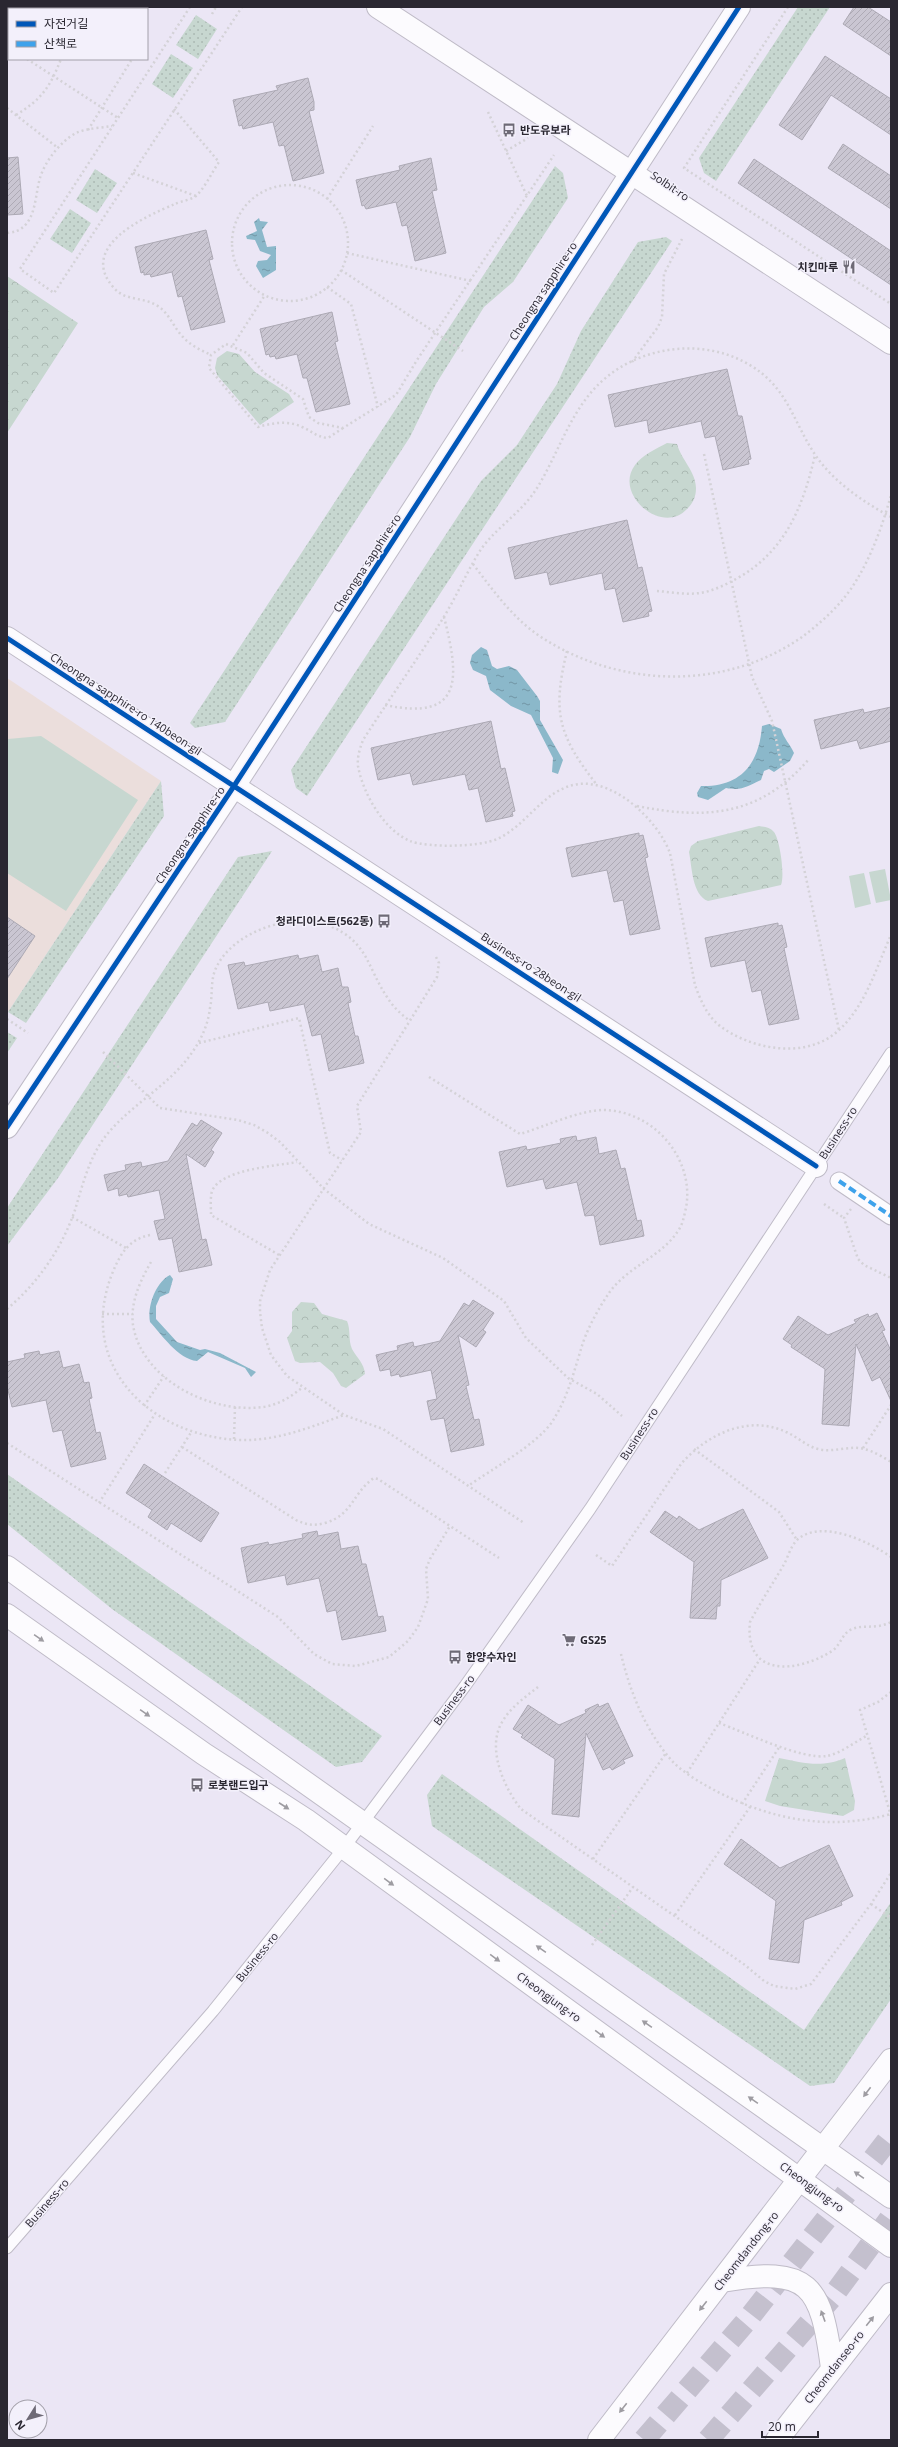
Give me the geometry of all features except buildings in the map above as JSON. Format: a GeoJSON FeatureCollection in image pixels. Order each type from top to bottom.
{"type":"FeatureCollection","features":[{"type":"Feature","properties":{"kind":"main road","name":"Solbit-ro"},"geometry":{"type":"LineString","coordinates":[[378,7],[891,343]]}},
{"type":"Feature","properties":{"kind":"main road","name":"Cheongna sapphire-ro"},"geometry":{"type":"LineString","coordinates":[[7,1127],[234,786],[739,7]]}},
{"type":"Feature","properties":{"kind":"main road","name":"Cheongna sapphire-ro 140beon-gil"},"geometry":{"type":"LineString","coordinates":[[7,638],[234,786]]}},
{"type":"Feature","properties":{"kind":"main road","name":"Business-ro 28beon-gil"},"geometry":{"type":"LineString","coordinates":[[234,786],[816,1166]]}},
{"type":"Feature","properties":{"kind":"main road"},"geometry":{"type":"LineString","coordinates":[[7,1567],[362,1823],[891,2197]]}},
{"type":"Feature","properties":{"kind":"main road","name":"Cheongjung-ro"},"geometry":{"type":"LineString","coordinates":[[7,1615],[204,1754],[306,1820],[343,1849],[801,2179],[891,2246]]}},
{"type":"Feature","properties":{"kind":"main road","name":"Cheomdandong-ro"},"geometry":{"type":"LineString","coordinates":[[599,2440],[824,2150],[891,2060]]}},
{"type":"Feature","properties":{"kind":"main road"},"geometry":{"type":"LineString","coordinates":[[722,2281],[773,2274],[790,2278],[801,2284],[817,2302],[824,2318],[832,2368]]}},
{"type":"Feature","properties":{"kind":"main road","name":"Cheomdanseo-ro"},"geometry":{"type":"LineString","coordinates":[[778,2440],[832,2368],[891,2294]]}},
{"type":"Feature","properties":{"kind":"street"},"geometry":{"type":"LineString","coordinates":[[839,1181],[891,1216]]}},
{"type":"Feature","properties":{"kind":"lane","name":"Business-ro"},"geometry":{"type":"LineString","coordinates":[[7,2248],[214,2011],[343,1849],[492,1649],[578,1526],[891,1053]]}},
{"type":"Feature","properties":{"kind":"path"},"geometry":{"type":"LineString","coordinates":[[190,7],[20,269],[54,293],[242,7]]}},
{"type":"Feature","properties":{"kind":"path"},"geometry":{"type":"LineString","coordinates":[[212,14],[216,7]]}},
{"type":"Feature","properties":{"kind":"path"},"geometry":{"type":"LineString","coordinates":[[788,7],[684,168],[891,304]]}},
{"type":"Feature","properties":{"kind":"path"},"geometry":{"type":"LineString","coordinates":[[29,60],[118,118]]}},
{"type":"Feature","properties":{"kind":"path"},"geometry":{"type":"LineString","coordinates":[[16,115],[37,102],[54,76],[60,60]]}},
{"type":"Feature","properties":{"kind":"path"},"geometry":{"type":"LineString","coordinates":[[88,130],[131,60]]}},
{"type":"Feature","properties":{"kind":"path"},"geometry":{"type":"LineString","coordinates":[[7,108],[58,148]]}},
{"type":"Feature","properties":{"kind":"path"},"geometry":{"type":"LineString","coordinates":[[174,109],[219,162],[196,196],[142,220],[116,237],[103,257],[104,268],[114,289],[122,295],[155,304],[162,308],[182,337],[190,344],[211,355]]}},
{"type":"Feature","properties":{"kind":"path"},"geometry":{"type":"LineString","coordinates":[[488,112],[526,196]]}},
{"type":"Feature","properties":{"kind":"path"},"geometry":{"type":"LineString","coordinates":[[7,233],[23,227],[31,218],[35,208],[40,178],[58,148],[76,133],[113,126]]}},
{"type":"Feature","properties":{"kind":"path"},"geometry":{"type":"LineString","coordinates":[[327,199],[373,126]]}},
{"type":"Feature","properties":{"kind":"path"},"geometry":{"type":"LineString","coordinates":[[506,151],[528,138]]}},
{"type":"Feature","properties":{"kind":"path"},"geometry":{"type":"LineString","coordinates":[[343,428],[318,423],[309,417],[303,399],[264,373],[247,353],[232,345],[226,344],[211,355],[209,368],[258,427],[269,424],[294,424],[315,436],[328,438],[396,395],[403,386],[412,368],[554,155]]}},
{"type":"Feature","properties":{"kind":"path"},"geometry":{"type":"LineString","coordinates":[[132,173],[196,196]]}},
{"type":"Feature","properties":{"kind":"path"},"geometry":{"type":"LineString","coordinates":[[286,185],[306,187],[327,199],[337,208],[346,225],[349,245],[347,253],[341,270],[335,280],[321,293],[303,300],[284,301],[265,295],[249,284],[238,268],[233,243],[234,230],[241,212],[251,200],[267,189],[286,185]]}},
{"type":"Feature","properties":{"kind":"path"},"geometry":{"type":"LineString","coordinates":[[632,362],[658,326],[662,316],[664,274],[682,239]]}},
{"type":"Feature","properties":{"kind":"path"},"geometry":{"type":"LineString","coordinates":[[347,253],[471,280]]}},
{"type":"Feature","properties":{"kind":"path"},"geometry":{"type":"LineString","coordinates":[[341,270],[463,351]]}},
{"type":"Feature","properties":{"kind":"path"},"geometry":{"type":"LineString","coordinates":[[327,287],[351,304],[378,407]]}},
{"type":"Feature","properties":{"kind":"path"},"geometry":{"type":"LineString","coordinates":[[232,345],[265,295]]}},
{"type":"Feature","properties":{"kind":"path"},"geometry":{"type":"LineString","coordinates":[[891,517],[842,485],[815,455],[785,397],[771,381],[750,365],[731,355],[703,348],[678,348],[632,362],[608,375],[594,389],[566,433],[537,488],[515,516],[487,542],[473,564],[444,617],[363,740],[359,752],[358,766],[374,809],[396,832],[410,841],[424,844],[480,844],[492,841],[516,827],[550,796],[563,788],[580,784],[597,786],[636,806],[652,820],[664,836],[670,853],[695,985],[709,1013],[719,1025],[754,1044],[773,1049],[814,1044],[839,1030],[864,997],[891,935]]}},
{"type":"Feature","properties":{"kind":"path"},"geometry":{"type":"LineString","coordinates":[[704,454],[731,582],[755,685],[762,695],[772,721],[839,1030]]}},
{"type":"Feature","properties":{"kind":"path"},"geometry":{"type":"LineString","coordinates":[[657,591],[699,594],[731,582],[756,566],[783,539],[795,518],[803,498],[815,455]]}},
{"type":"Feature","properties":{"kind":"path"},"geometry":{"type":"LineString","coordinates":[[473,564],[504,603],[520,619],[537,634],[567,651],[624,672],[646,676],[691,677],[750,665],[797,640],[812,630],[841,601],[856,582],[886,514],[891,494]]}},
{"type":"Feature","properties":{"kind":"path"},"geometry":{"type":"LineString","coordinates":[[385,705],[416,710],[426,709],[437,705],[450,693],[453,687],[454,668],[444,617]]}},
{"type":"Feature","properties":{"kind":"path"},"geometry":{"type":"LineString","coordinates":[[567,651],[559,690],[558,707],[561,723],[566,740],[575,756],[597,786]]}},
{"type":"Feature","properties":{"kind":"path"},"geometry":{"type":"LineString","coordinates":[[636,806],[686,814],[730,810],[748,804],[786,783],[809,758]]}},
{"type":"Feature","properties":{"kind":"path"},"geometry":{"type":"LineString","coordinates":[[7,1309],[26,1292],[46,1266],[63,1238],[72,1218],[85,1176],[100,1144],[120,1120],[182,1065],[198,1043],[209,1013],[212,980],[216,967],[235,944],[264,928],[295,920],[319,922],[353,939],[367,956],[386,996],[410,1022]]}},
{"type":"Feature","properties":{"kind":"path"},"geometry":{"type":"LineString","coordinates":[[436,957],[439,963],[438,977],[357,1106],[361,1132],[270,1270],[260,1301],[262,1328],[271,1355],[287,1376],[344,1415],[383,1428],[524,1523]]}},
{"type":"Feature","properties":{"kind":"path"},"geometry":{"type":"LineString","coordinates":[[198,1043],[299,1018],[330,1153],[342,1160]]}},
{"type":"Feature","properties":{"kind":"path"},"geometry":{"type":"LineString","coordinates":[[7,1019],[28,1033]]}},
{"type":"Feature","properties":{"kind":"path"},"geometry":{"type":"LineString","coordinates":[[104,1052],[160,1108],[238,1120],[254,1125],[280,1142],[324,1189],[369,1224],[443,1258],[504,1301],[526,1338],[572,1380],[597,1394],[622,1416]]}},
{"type":"Feature","properties":{"kind":"path"},"geometry":{"type":"LineString","coordinates":[[429,1077],[520,1134],[591,1112],[603,1110],[625,1114],[644,1122],[656,1131],[675,1150],[687,1178],[688,1192],[683,1219],[679,1230],[663,1248],[620,1280],[609,1293],[585,1339],[572,1380],[551,1423],[532,1441],[468,1486]]}},
{"type":"Feature","properties":{"kind":"path"},"geometry":{"type":"LineString","coordinates":[[279,1255],[211,1215],[212,1190],[222,1179],[233,1174],[298,1162]]}},
{"type":"Feature","properties":{"kind":"path"},"geometry":{"type":"LineString","coordinates":[[844,1218],[860,1195]]}},
{"type":"Feature","properties":{"kind":"path"},"geometry":{"type":"LineString","coordinates":[[824,1204],[844,1218],[858,1259],[864,1265],[891,1278]]}},
{"type":"Feature","properties":{"kind":"path"},"geometry":{"type":"LineString","coordinates":[[72,1218],[126,1248]]}},
{"type":"Feature","properties":{"kind":"path"},"geometry":{"type":"LineString","coordinates":[[150,1234],[140,1237],[126,1248],[109,1282],[102,1314],[103,1335],[110,1362],[144,1406],[156,1414],[192,1431],[234,1440],[276,1437],[344,1415]]}},
{"type":"Feature","properties":{"kind":"path"},"geometry":{"type":"LineString","coordinates":[[151,1262],[137,1290],[133,1314],[133,1325],[142,1349],[164,1376],[202,1399],[235,1407],[264,1407],[274,1404],[303,1387]]}},
{"type":"Feature","properties":{"kind":"path"},"geometry":{"type":"LineString","coordinates":[[102,1314],[133,1314]]}},
{"type":"Feature","properties":{"kind":"path"},"geometry":{"type":"LineString","coordinates":[[144,1406],[164,1376]]}},
{"type":"Feature","properties":{"kind":"path"},"geometry":{"type":"LineString","coordinates":[[863,1448],[891,1405]]}},
{"type":"Feature","properties":{"kind":"path"},"geometry":{"type":"LineString","coordinates":[[234,1440],[235,1407]]}},
{"type":"Feature","properties":{"kind":"path"},"geometry":{"type":"LineString","coordinates":[[100,1503],[156,1414]]}},
{"type":"Feature","properties":{"kind":"path"},"geometry":{"type":"LineString","coordinates":[[596,1555],[612,1566],[681,1464],[694,1449],[709,1438],[725,1431],[758,1426],[772,1427],[786,1432],[819,1450],[863,1448],[891,1462]]}},
{"type":"Feature","properties":{"kind":"path"},"geometry":{"type":"LineString","coordinates":[[165,1473],[192,1431]]}},
{"type":"Feature","properties":{"kind":"path"},"geometry":{"type":"LineString","coordinates":[[7,1443],[278,1617],[322,1660],[343,1666],[380,1662],[397,1652],[408,1642],[418,1627],[428,1600],[426,1569],[430,1559],[450,1526]]}},
{"type":"Feature","properties":{"kind":"path"},"geometry":{"type":"LineString","coordinates":[[182,1447],[304,1524],[323,1524],[342,1516],[374,1478],[499,1558]]}},
{"type":"Feature","properties":{"kind":"path"},"geometry":{"type":"LineString","coordinates":[[694,1449],[779,1512],[797,1540]]}},
{"type":"Feature","properties":{"kind":"path"},"geometry":{"type":"LineString","coordinates":[[891,1557],[872,1545],[847,1535],[831,1532],[805,1534],[797,1540],[750,1622],[750,1645],[760,1659],[774,1667],[803,1663],[832,1650],[845,1633],[853,1628],[872,1628],[891,1622]]}},
{"type":"Feature","properties":{"kind":"path"},"geometry":{"type":"LineString","coordinates":[[621,1654],[630,1688],[650,1727],[666,1753],[687,1773],[742,1804],[791,1820],[826,1823],[891,1815],[860,1710],[878,1702],[891,1692]]}},
{"type":"Feature","properties":{"kind":"path"},"geometry":{"type":"LineString","coordinates":[[687,1773],[760,1659]]}},
{"type":"Feature","properties":{"kind":"path"},"geometry":{"type":"LineString","coordinates":[[538,1686],[517,1704],[500,1727],[497,1740],[500,1769],[513,1799],[521,1809],[675,1915],[745,1965],[764,1981],[774,1986],[795,1989],[811,1984],[817,1979],[871,1904],[891,1873]]}},
{"type":"Feature","properties":{"kind":"path"},"geometry":{"type":"LineString","coordinates":[[719,1723],[780,1746],[812,1755],[825,1756],[832,1754],[868,1735]]}},
{"type":"Feature","properties":{"kind":"path"},"geometry":{"type":"LineString","coordinates":[[742,1804],[780,1746]]}},
{"type":"Feature","properties":{"kind":"path"},"geometry":{"type":"LineString","coordinates":[[593,1859],[666,1753]]}},
{"type":"Feature","properties":{"kind":"path"},"geometry":{"type":"LineString","coordinates":[[675,1915],[750,1807]]}},
{"type":"Feature","properties":{"kind":"path"},"geometry":{"type":"LineString","coordinates":[[592,1945],[633,1886]]}},
{"type":"Feature","properties":{"kind":"path"},"geometry":{"type":"LineString","coordinates":[[871,1904],[891,1918]]}},
{"type":"Feature","properties":{"kind":"shaded area"},"geometry":{"type":"Polygon","coordinates":[[[7,678],[161,781],[8,1012],[7,1011],[7,678]]]}},
{"type":"Feature","properties":{"kind":"green space"},"geometry":{"type":"Polygon","coordinates":[[[798,7],[830,7],[716,181],[704,173],[699,158],[798,7]]]}},
{"type":"Feature","properties":{"kind":"green space"},"geometry":{"type":"Polygon","coordinates":[[[196,15],[217,29],[198,59],[176,45],[196,15]]]}},
{"type":"Feature","properties":{"kind":"green space"},"geometry":{"type":"Polygon","coordinates":[[[171,54],[193,68],[173,98],[152,84],[171,54]]]}},
{"type":"Feature","properties":{"kind":"green space"},"geometry":{"type":"Polygon","coordinates":[[[555,166],[563,173],[568,198],[513,282],[484,307],[436,384],[410,437],[225,722],[195,728],[190,723],[555,166]]]}},
{"type":"Feature","properties":{"kind":"green space"},"geometry":{"type":"Polygon","coordinates":[[[95,169],[117,183],[97,213],[76,200],[95,169]]]}},
{"type":"Feature","properties":{"kind":"green space"},"geometry":{"type":"Polygon","coordinates":[[[70,209],[91,223],[72,253],[50,239],[70,209]]]}},
{"type":"Feature","properties":{"kind":"green space"},"geometry":{"type":"Polygon","coordinates":[[[666,237],[672,241],[307,796],[296,788],[291,770],[481,481],[517,445],[557,384],[581,331],[638,242],[666,237]]]}},
{"type":"Feature","properties":{"kind":"green space"},"geometry":{"type":"Polygon","coordinates":[[[7,276],[78,323],[7,433],[7,276]]]}},
{"type":"Feature","properties":{"kind":"green space"},"geometry":{"type":"Polygon","coordinates":[[[227,351],[239,354],[255,372],[289,394],[294,402],[260,425],[217,375],[215,368],[217,358],[227,351]]]}},
{"type":"Feature","properties":{"kind":"green space"},"geometry":{"type":"Polygon","coordinates":[[[667,443],[677,444],[694,476],[696,488],[694,500],[687,509],[677,516],[665,518],[654,515],[643,508],[635,499],[630,488],[630,476],[635,465],[641,458],[667,443]]]}},
{"type":"Feature","properties":{"kind":"green space"},"geometry":{"type":"Polygon","coordinates":[[[41,736],[138,800],[66,911],[7,873],[7,741],[8,739],[41,736]]]}},
{"type":"Feature","properties":{"kind":"green space"},"geometry":{"type":"Polygon","coordinates":[[[161,781],[164,816],[26,1023],[8,1012],[161,781]]]}},
{"type":"Feature","properties":{"kind":"green space"},"geometry":{"type":"Polygon","coordinates":[[[759,826],[771,829],[776,836],[782,866],[781,885],[708,901],[703,898],[696,887],[694,880],[689,852],[691,846],[698,841],[759,826]]]}},
{"type":"Feature","properties":{"kind":"green space"},"geometry":{"type":"Polygon","coordinates":[[[272,851],[58,1178],[7,1246],[7,1208],[238,857],[272,851]]]}},
{"type":"Feature","properties":{"kind":"green space"},"geometry":{"type":"Polygon","coordinates":[[[885,869],[891,900],[876,903],[869,872],[885,869]]]}},
{"type":"Feature","properties":{"kind":"green space"},"geometry":{"type":"Polygon","coordinates":[[[864,873],[871,904],[855,908],[849,876],[864,873]]]}},
{"type":"Feature","properties":{"kind":"green space"},"geometry":{"type":"Polygon","coordinates":[[[7,1032],[17,1038],[7,1053],[7,1032]]]}},
{"type":"Feature","properties":{"kind":"green space"},"geometry":{"type":"Polygon","coordinates":[[[301,1302],[314,1303],[322,1314],[347,1321],[352,1349],[362,1364],[365,1374],[346,1388],[341,1386],[333,1373],[320,1362],[300,1363],[295,1361],[287,1338],[292,1331],[292,1312],[301,1302]]]}},
{"type":"Feature","properties":{"kind":"green space"},"geometry":{"type":"Polygon","coordinates":[[[7,1474],[382,1736],[362,1762],[336,1767],[112,1609],[7,1524],[7,1474]]]}},
{"type":"Feature","properties":{"kind":"green space"},"geometry":{"type":"Polygon","coordinates":[[[779,1758],[804,1763],[820,1764],[845,1758],[855,1801],[854,1810],[843,1816],[780,1806],[765,1801],[779,1758]]]}},
{"type":"Feature","properties":{"kind":"green space"},"geometry":{"type":"Polygon","coordinates":[[[442,1774],[804,2030],[891,1902],[891,1999],[834,2083],[810,2086],[432,1826],[427,1795],[442,1774]]]}},
{"type":"Feature","properties":{"kind":"water"},"geometry":{"type":"Polygon","coordinates":[[[259,218],[260,221],[268,222],[262,230],[267,247],[276,246],[276,270],[263,278],[256,266],[258,261],[267,260],[271,255],[260,251],[255,240],[247,239],[246,236],[257,231],[254,222],[259,218]]]}},
{"type":"Feature","properties":{"kind":"water"},"geometry":{"type":"Polygon","coordinates":[[[481,647],[487,650],[492,666],[497,669],[509,666],[517,670],[537,696],[540,701],[540,720],[563,760],[558,774],[552,772],[553,758],[531,715],[511,706],[490,690],[486,676],[473,670],[470,663],[472,655],[481,647]]]}},
{"type":"Feature","properties":{"kind":"water"},"geometry":{"type":"Polygon","coordinates":[[[769,724],[781,729],[794,753],[790,761],[774,772],[769,769],[764,771],[761,780],[748,786],[737,789],[726,788],[708,800],[698,797],[697,793],[701,786],[727,782],[745,771],[757,752],[762,726],[769,724]]]}},
{"type":"Feature","properties":{"kind":"water"},"geometry":{"type":"Polygon","coordinates":[[[170,1275],[173,1279],[169,1293],[160,1297],[156,1306],[156,1319],[177,1342],[200,1350],[205,1349],[220,1353],[256,1372],[251,1377],[245,1368],[208,1352],[197,1361],[183,1356],[171,1346],[150,1322],[149,1316],[151,1302],[161,1283],[170,1275]]]}},
{"type":"Feature","properties":{"kind":"tunnel"},"geometry":{"type":"LineString","coordinates":[[644,2440],[749,2318],[891,2136]]}},
{"type":"Feature","properties":{"kind":"tunnel"},"geometry":{"type":"LineString","coordinates":[[708,2440],[833,2296],[891,2217]]}},
{"type":"Feature","properties":{"kind":"marked path"},"geometry":{"type":"LineString","coordinates":[[839,1181],[891,1216]]}},
{"type":"Feature","properties":{"kind":"cycle path"},"geometry":{"type":"LineString","coordinates":[[7,1127],[234,786],[739,7]]}},
{"type":"Feature","properties":{"kind":"cycle path"},"geometry":{"type":"LineString","coordinates":[[7,638],[816,1166]]}},
{"type":"Feature","properties":{"kind":"place","name":"반도유보라"},"geometry":{"type":"Point","coordinates":[509,130]}},
{"type":"Feature","properties":{"kind":"place","name":"치킨마루"},"geometry":{"type":"Point","coordinates":[849,267]}},
{"type":"Feature","properties":{"kind":"place","name":"청라디이스트(562동)"},"geometry":{"type":"Point","coordinates":[384,921]}},
{"type":"Feature","properties":{"kind":"place","name":"GS25"},"geometry":{"type":"Point","coordinates":[569,1640]}},
{"type":"Feature","properties":{"kind":"place","name":"한양수자인"},"geometry":{"type":"Point","coordinates":[455,1657]}},
{"type":"Feature","properties":{"kind":"place","name":"로봇랜드입구"},"geometry":{"type":"Point","coordinates":[197,1785]}}]}
